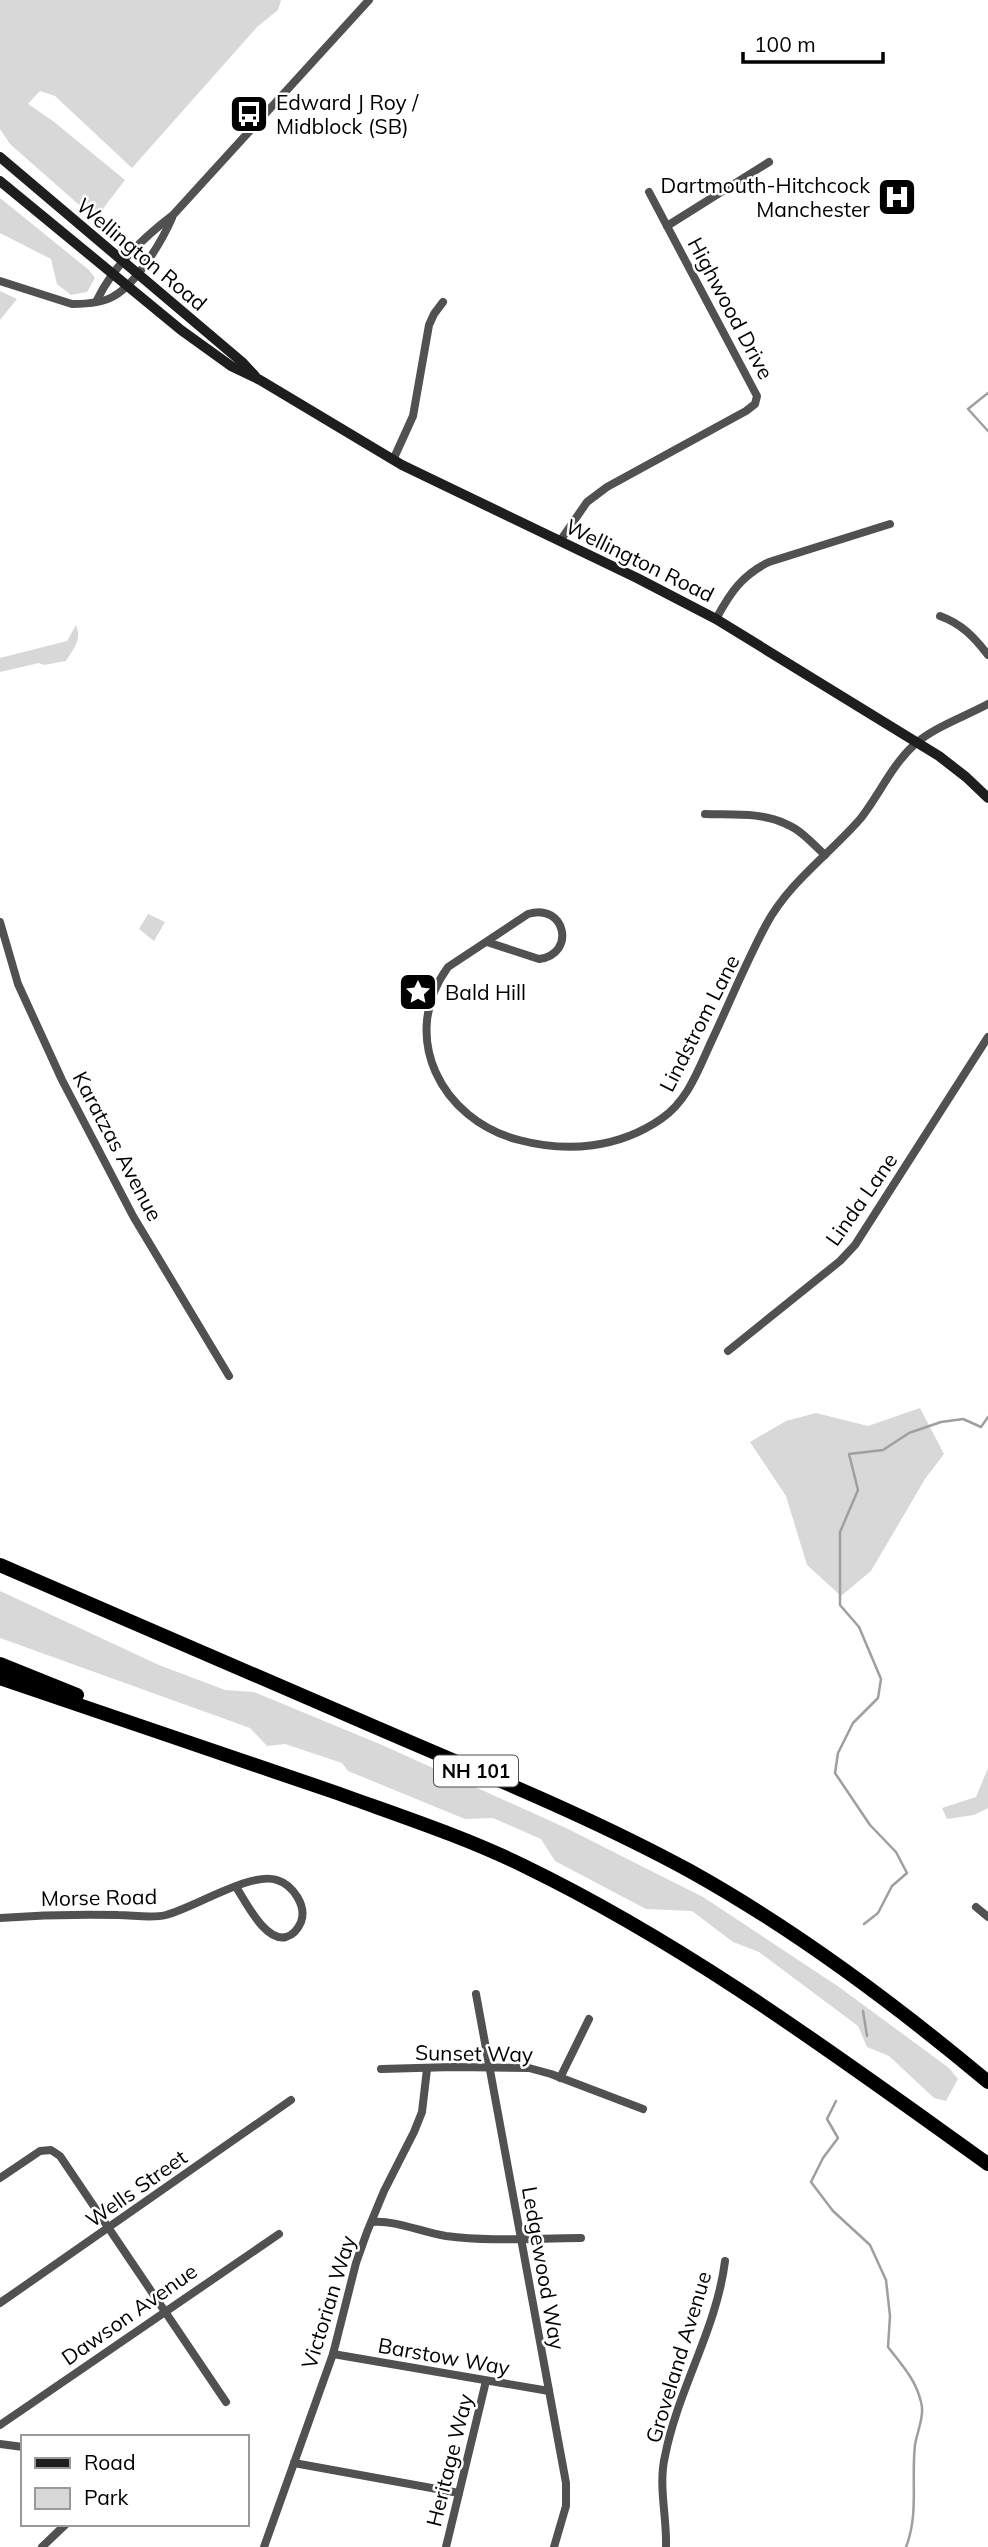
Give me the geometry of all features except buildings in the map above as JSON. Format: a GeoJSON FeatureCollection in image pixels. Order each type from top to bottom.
{"type":"FeatureCollection","features":[{"type":"Feature","properties":{"kind":"highway","name":"NH 101"},"geometry":{"type":"LineString","coordinates":[[0,1564],[545,1801],[655,1853],[745,1905],[830,1960],[914,2021],[988,2082]]}},
{"type":"Feature","properties":{"kind":"highway"},"geometry":{"type":"LineString","coordinates":[[0,1664],[179,1737]]}},
{"type":"Feature","properties":{"kind":"highway"},"geometry":{"type":"LineString","coordinates":[[0,1678],[179,1737],[411,1819],[523,1866],[660,1939],[717,1975],[988,2164]]}},
{"type":"Feature","properties":{"kind":"main road","name":"Wellington Road"},"geometry":{"type":"LineString","coordinates":[[0,157],[260,380]]}},
{"type":"Feature","properties":{"kind":"main road","name":"Wellington Road"},"geometry":{"type":"LineString","coordinates":[[0,181],[217,357],[393,460],[716,619],[953,766],[988,798]]}},
{"type":"Feature","properties":{"kind":"street"},"geometry":{"type":"LineString","coordinates":[[97,300],[113,274],[173,215],[369,0]]}},
{"type":"Feature","properties":{"kind":"street"},"geometry":{"type":"LineString","coordinates":[[667,226],[769,162]]}},
{"type":"Feature","properties":{"kind":"street","name":"Highwood Drive"},"geometry":{"type":"LineString","coordinates":[[560,541],[587,502],[607,486],[755,404],[757,396],[649,192]]}},
{"type":"Feature","properties":{"kind":"street"},"geometry":{"type":"LineString","coordinates":[[0,281],[72,304],[113,297],[137,274],[166,233],[173,215]]}},
{"type":"Feature","properties":{"kind":"street"},"geometry":{"type":"LineString","coordinates":[[393,460],[412,416],[429,325],[443,302]]}},
{"type":"Feature","properties":{"kind":"street"},"geometry":{"type":"LineString","coordinates":[[716,619],[735,586],[757,568],[890,524]]}},
{"type":"Feature","properties":{"kind":"street"},"geometry":{"type":"LineString","coordinates":[[940,616],[967,631],[988,655]]}},
{"type":"Feature","properties":{"kind":"street"},"geometry":{"type":"LineString","coordinates":[[916,743],[988,704]]}},
{"type":"Feature","properties":{"kind":"street","name":"Lindstrom Lane"},"geometry":{"type":"LineString","coordinates":[[487,942],[539,959],[554,954],[559,948],[563,932],[556,919],[543,912],[536,912],[487,942],[448,967],[429,1003],[425,1034],[431,1063],[445,1088],[477,1120],[517,1140],[576,1147],[616,1142],[639,1133],[662,1119],[681,1101],[701,1065],[765,926],[783,899],[864,814],[916,743]]}},
{"type":"Feature","properties":{"kind":"street"},"geometry":{"type":"LineString","coordinates":[[705,814],[771,818],[794,828],[825,855]]}},
{"type":"Feature","properties":{"kind":"street","name":"Karatzas Avenue"},"geometry":{"type":"LineString","coordinates":[[0,922],[27,1006],[92,1139],[134,1216],[229,1376]]}},
{"type":"Feature","properties":{"kind":"street","name":"Linda Lane"},"geometry":{"type":"LineString","coordinates":[[728,1351],[840,1261],[855,1245],[988,1037]]}},
{"type":"Feature","properties":{"kind":"street","name":"Morse Road"},"geometry":{"type":"LineString","coordinates":[[0,1918],[44,1914],[165,1915],[236,1887],[257,1880],[278,1880],[287,1886],[301,1903],[303,1915],[300,1926],[293,1934],[273,1936],[264,1929],[236,1887]]}},
{"type":"Feature","properties":{"kind":"street"},"geometry":{"type":"LineString","coordinates":[[976,1906],[988,1917]]}},
{"type":"Feature","properties":{"kind":"street","name":"Ledgewood Way"},"geometry":{"type":"LineString","coordinates":[[476,1994],[566,2494],[554,2547]]}},
{"type":"Feature","properties":{"kind":"street"},"geometry":{"type":"LineString","coordinates":[[560,2078],[589,2019]]}},
{"type":"Feature","properties":{"kind":"street","name":"Sunset Way"},"geometry":{"type":"LineString","coordinates":[[381,2069],[529,2068],[643,2109]]}},
{"type":"Feature","properties":{"kind":"street","name":"Victorian Way"},"geometry":{"type":"LineString","coordinates":[[264,2547],[333,2354],[356,2263],[384,2191],[422,2112],[427,2069]]}},
{"type":"Feature","properties":{"kind":"street","name":"Wells Street"},"geometry":{"type":"LineString","coordinates":[[0,2303],[291,2100]]}},
{"type":"Feature","properties":{"kind":"street"},"geometry":{"type":"LineString","coordinates":[[0,2178],[40,2151],[51,2150],[60,2156],[226,2402]]}},
{"type":"Feature","properties":{"kind":"street"},"geometry":{"type":"LineString","coordinates":[[372,2222],[383,2221],[425,2232],[480,2239],[581,2238]]}},
{"type":"Feature","properties":{"kind":"street","name":"Dawson Avenue"},"geometry":{"type":"LineString","coordinates":[[0,2425],[279,2234]]}},
{"type":"Feature","properties":{"kind":"street","name":"Groveland Avenue"},"geometry":{"type":"LineString","coordinates":[[666,2547],[662,2481],[664,2459],[682,2399],[720,2293],[725,2261]]}},
{"type":"Feature","properties":{"kind":"street","name":"Barstow Way"},"geometry":{"type":"LineString","coordinates":[[333,2354],[549,2391]]}},
{"type":"Feature","properties":{"kind":"street","name":"Heritage Way"},"geometry":{"type":"LineString","coordinates":[[446,2547],[486,2381]]}},
{"type":"Feature","properties":{"kind":"street"},"geometry":{"type":"LineString","coordinates":[[0,2444],[21,2446]]}},
{"type":"Feature","properties":{"kind":"street"},"geometry":{"type":"LineString","coordinates":[[294,2463],[459,2493]]}},
{"type":"Feature","properties":{"kind":"street"},"geometry":{"type":"LineString","coordinates":[[42,2547],[63,2526]]}},
{"type":"Feature","properties":{"kind":"green space"},"geometry":{"type":"Polygon","coordinates":[[[0,0],[281,0],[278,10],[257,27],[132,168],[55,96],[40,91],[28,104],[125,180],[95,219],[10,144],[0,129],[0,0]]]}},
{"type":"Feature","properties":{"kind":"green space"},"geometry":{"type":"Polygon","coordinates":[[[0,198],[89,270],[95,278],[87,292],[71,295],[57,284],[51,259],[0,233],[0,198]]]}},
{"type":"Feature","properties":{"kind":"green space"},"geometry":{"type":"Polygon","coordinates":[[[0,291],[17,299],[0,320],[0,291]]]}},
{"type":"Feature","properties":{"kind":"green space"},"geometry":{"type":"Polygon","coordinates":[[[76,625],[78,640],[66,661],[44,665],[39,663],[0,672],[0,658],[67,641],[76,625]]]}},
{"type":"Feature","properties":{"kind":"green space"},"geometry":{"type":"Polygon","coordinates":[[[148,914],[165,922],[154,941],[139,929],[148,914]]]}},
{"type":"Feature","properties":{"kind":"green space"},"geometry":{"type":"Polygon","coordinates":[[[920,1408],[944,1454],[925,1479],[871,1571],[841,1596],[807,1565],[786,1496],[750,1442],[786,1421],[816,1413],[868,1426],[920,1408]]]}},
{"type":"Feature","properties":{"kind":"green space"},"geometry":{"type":"Polygon","coordinates":[[[0,1591],[159,1665],[225,1690],[254,1692],[382,1745],[566,1828],[703,1897],[839,1987],[949,2068],[958,2079],[946,2101],[934,2098],[889,2056],[867,2047],[858,2026],[759,1952],[733,1942],[692,1911],[646,1909],[555,1861],[541,1839],[493,1818],[465,1819],[348,1771],[342,1763],[285,1744],[267,1746],[250,1728],[0,1638],[0,1591]]]}},
{"type":"Feature","properties":{"kind":"green space"},"geometry":{"type":"Polygon","coordinates":[[[988,1768],[988,1808],[974,1815],[947,1819],[942,1808],[976,1797],[988,1768]]]}},
{"type":"Feature","properties":{"kind":"waterway"},"geometry":{"type":"LineString","coordinates":[[988,393],[968,409],[988,431]]}},
{"type":"Feature","properties":{"kind":"waterway"},"geometry":{"type":"LineString","coordinates":[[864,1924],[878,1913],[892,1886],[907,1873],[896,1852],[870,1825],[835,1773],[838,1753],[853,1723],[878,1698],[881,1679],[859,1627],[840,1605],[840,1532],[858,1490],[849,1454],[883,1450],[909,1433],[941,1422],[963,1419],[981,1427],[988,1417]]}},
{"type":"Feature","properties":{"kind":"waterway"},"geometry":{"type":"LineString","coordinates":[[863,2011],[867,2036]]}},
{"type":"Feature","properties":{"kind":"waterway"},"geometry":{"type":"LineString","coordinates":[[836,2101],[827,2119],[838,2138],[823,2158],[811,2182],[833,2211],[870,2245],[886,2280],[890,2316],[888,2347],[912,2380],[922,2407],[915,2445],[914,2509],[906,2547]]}},
{"type":"Feature","properties":{"kind":"place","name":"Edward J Roy / Midblock (SB)"},"geometry":{"type":"Point","coordinates":[249,114]}},
{"type":"Feature","properties":{"kind":"place","name":"Dartmouth-Hitchcock Manchester"},"geometry":{"type":"Point","coordinates":[897,197]}},
{"type":"Feature","properties":{"kind":"place","name":"Bald Hill"},"geometry":{"type":"Point","coordinates":[418,992]}}]}
